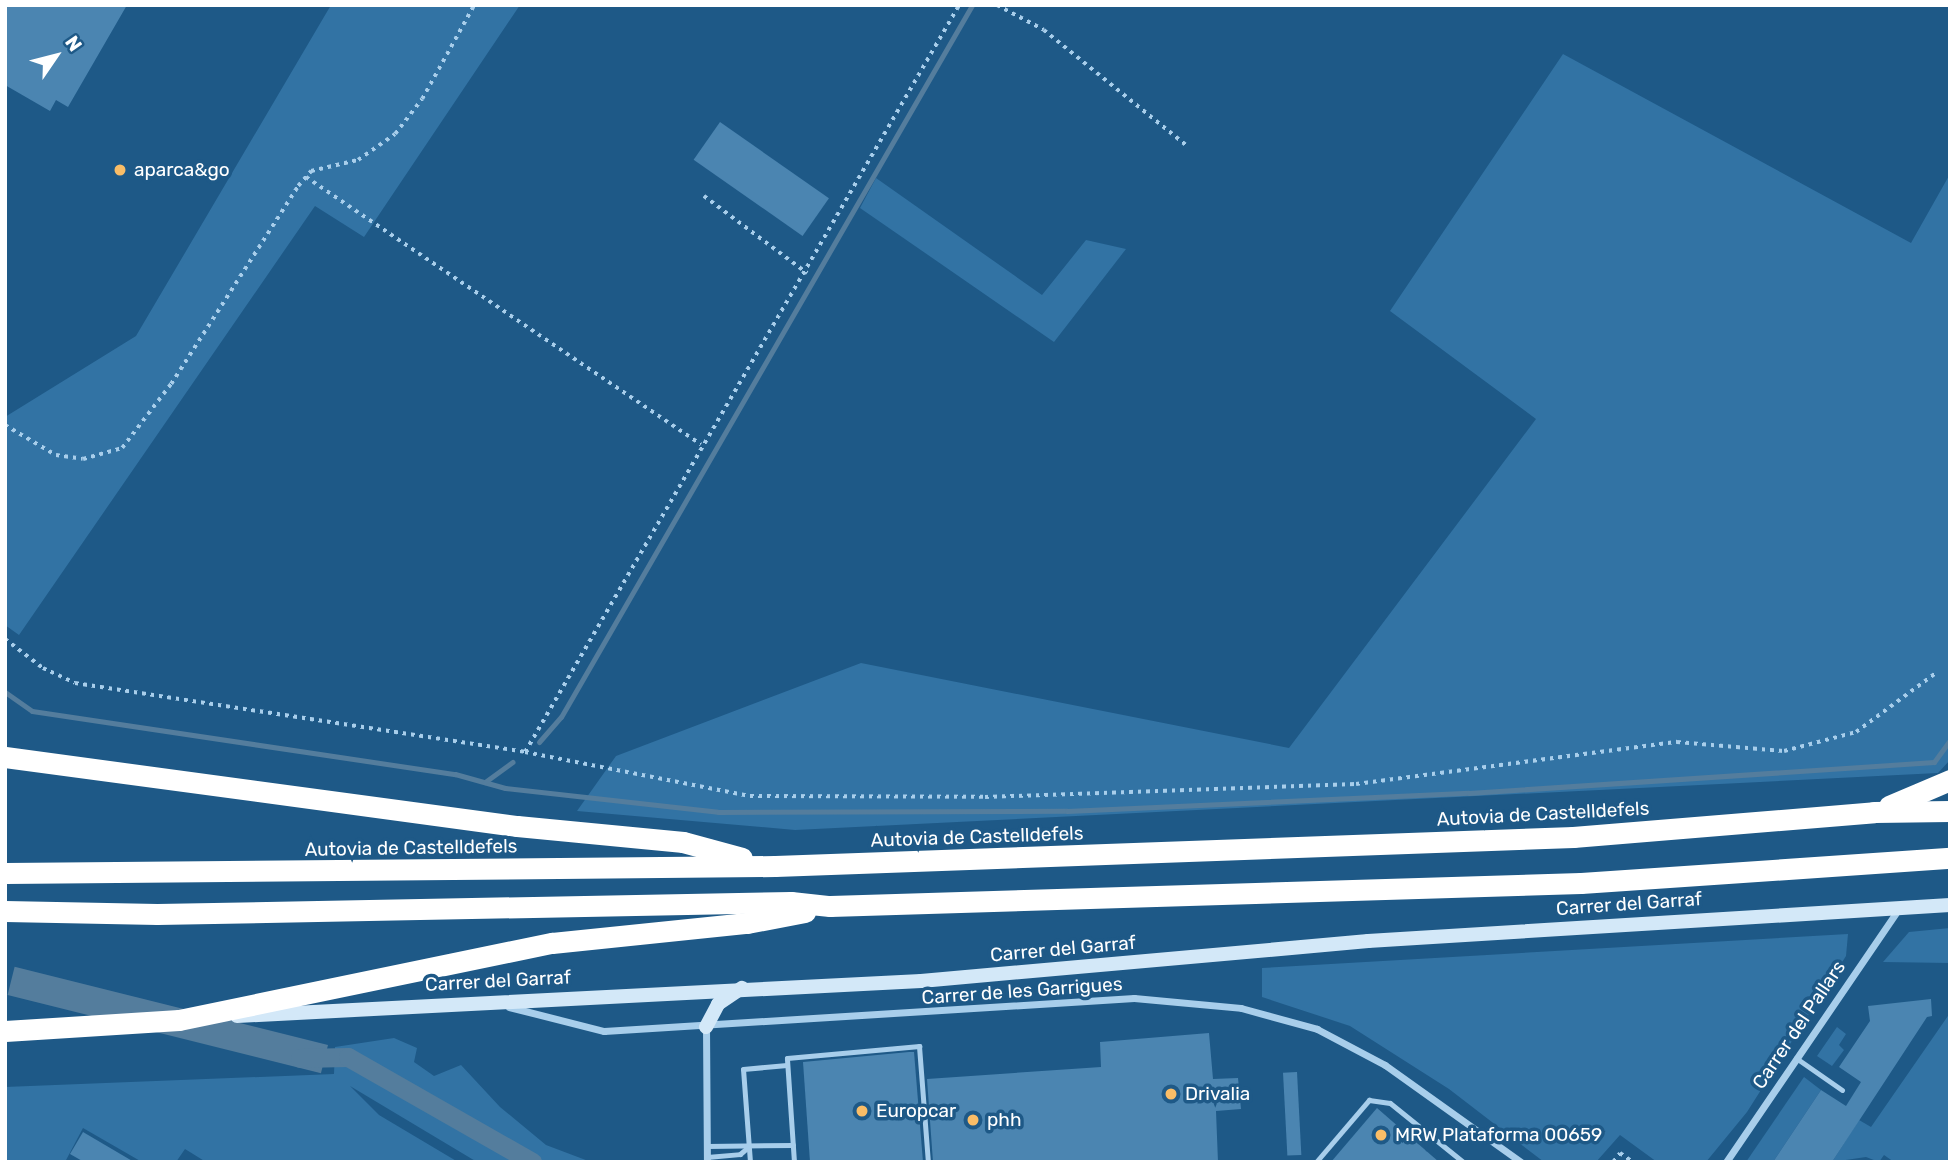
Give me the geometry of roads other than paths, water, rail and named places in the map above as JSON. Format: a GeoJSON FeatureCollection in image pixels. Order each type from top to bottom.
{"type":"FeatureCollection","features":[{"type":"Feature","properties":{"kind":"highway"},"geometry":{"type":"LineString","coordinates":[[5,757],[517,825],[683,842],[775,866]]}},
{"type":"Feature","properties":{"kind":"highway"},"geometry":{"type":"LineString","coordinates":[[1874,812],[1950,780]]}},
{"type":"Feature","properties":{"kind":"highway","name":"Autovia de Castelldefels"},"geometry":{"type":"LineString","coordinates":[[6,873],[775,866],[1573,837],[1874,812],[1950,811]]}},
{"type":"Feature","properties":{"kind":"highway"},"geometry":{"type":"LineString","coordinates":[[5,911],[157,914],[791,902],[830,906],[1581,883],[1950,858]]}},
{"type":"Feature","properties":{"kind":"highway"},"geometry":{"type":"LineString","coordinates":[[5,1031],[179,1020],[502,952],[747,923],[830,906]]}},
{"type":"Feature","properties":{"kind":"main road","name":"Carrer del Garraf"},"geometry":{"type":"LineString","coordinates":[[179,1020],[488,1000],[921,981],[1382,940],[1950,905]]}},
{"type":"Feature","properties":{"kind":"main road"},"geometry":{"type":"LineString","coordinates":[[706,1027],[718,1004],[743,987]]}},
{"type":"Feature","properties":{"kind":"street","name":"Carrer del Pallars"},"geometry":{"type":"LineString","coordinates":[[1726,1162],[1900,906]]}},
{"type":"Feature","properties":{"kind":"street","name":"Carrer de les Garrigues"},"geometry":{"type":"LineString","coordinates":[[488,1000],[573,1027],[604,1031],[706,1027],[1134,998],[1241,1008],[1317,1029],[1385,1065],[1521,1162]]}},
{"type":"Feature","properties":{"kind":"street"},"geometry":{"type":"LineString","coordinates":[[706,1027],[707,1160]]}},
{"type":"Feature","properties":{"kind":"lane"},"geometry":{"type":"LineString","coordinates":[[794,1162],[787,1058],[919,1046],[928,1162]]}},
{"type":"Feature","properties":{"kind":"lane"},"geometry":{"type":"LineString","coordinates":[[1796,1058],[1842,1090]]}},
{"type":"Feature","properties":{"kind":"lane"},"geometry":{"type":"LineString","coordinates":[[750,1162],[743,1069],[787,1065]]}},
{"type":"Feature","properties":{"kind":"lane"},"geometry":{"type":"LineString","coordinates":[[1315,1162],[1370,1100],[1390,1103],[1463,1162]]}},
{"type":"Feature","properties":{"kind":"lane"},"geometry":{"type":"LineString","coordinates":[[707,1146],[741,1142],[748,1147],[793,1145]]}},
{"type":"Feature","properties":{"kind":"lane"},"geometry":{"type":"LineString","coordinates":[[707,1160],[740,1154],[748,1147]]}},
{"type":"Feature","properties":{"kind":"waterway"},"geometry":{"type":"LineString","coordinates":[[539,742],[561,717],[972,5]]}},
{"type":"Feature","properties":{"kind":"waterway"},"geometry":{"type":"LineString","coordinates":[[5,692],[32,711],[455,774],[505,788],[718,812],[1067,811],[1469,793],[1934,762],[1950,740]]}},
{"type":"Feature","properties":{"kind":"waterway"},"geometry":{"type":"LineString","coordinates":[[485,782],[513,762]]}},
{"type":"Feature","properties":{"kind":"waterway"},"geometry":{"type":"LineString","coordinates":[[300,1058],[348,1057],[532,1162]]}},
{"type":"Feature","properties":{"kind":"place","name":"aparca&go"},"geometry":{"type":"Point","coordinates":[120,170]}},
{"type":"Feature","properties":{"kind":"place","name":"Drivalia"},"geometry":{"type":"Point","coordinates":[1171,1094]}},
{"type":"Feature","properties":{"kind":"place","name":"Europcar"},"geometry":{"type":"Point","coordinates":[862,1111]}},
{"type":"Feature","properties":{"kind":"place","name":"phh"},"geometry":{"type":"Point","coordinates":[973,1120]}},
{"type":"Feature","properties":{"kind":"place","name":"MRW Plataforma 00659"},"geometry":{"type":"Point","coordinates":[1381,1135]}}]}
